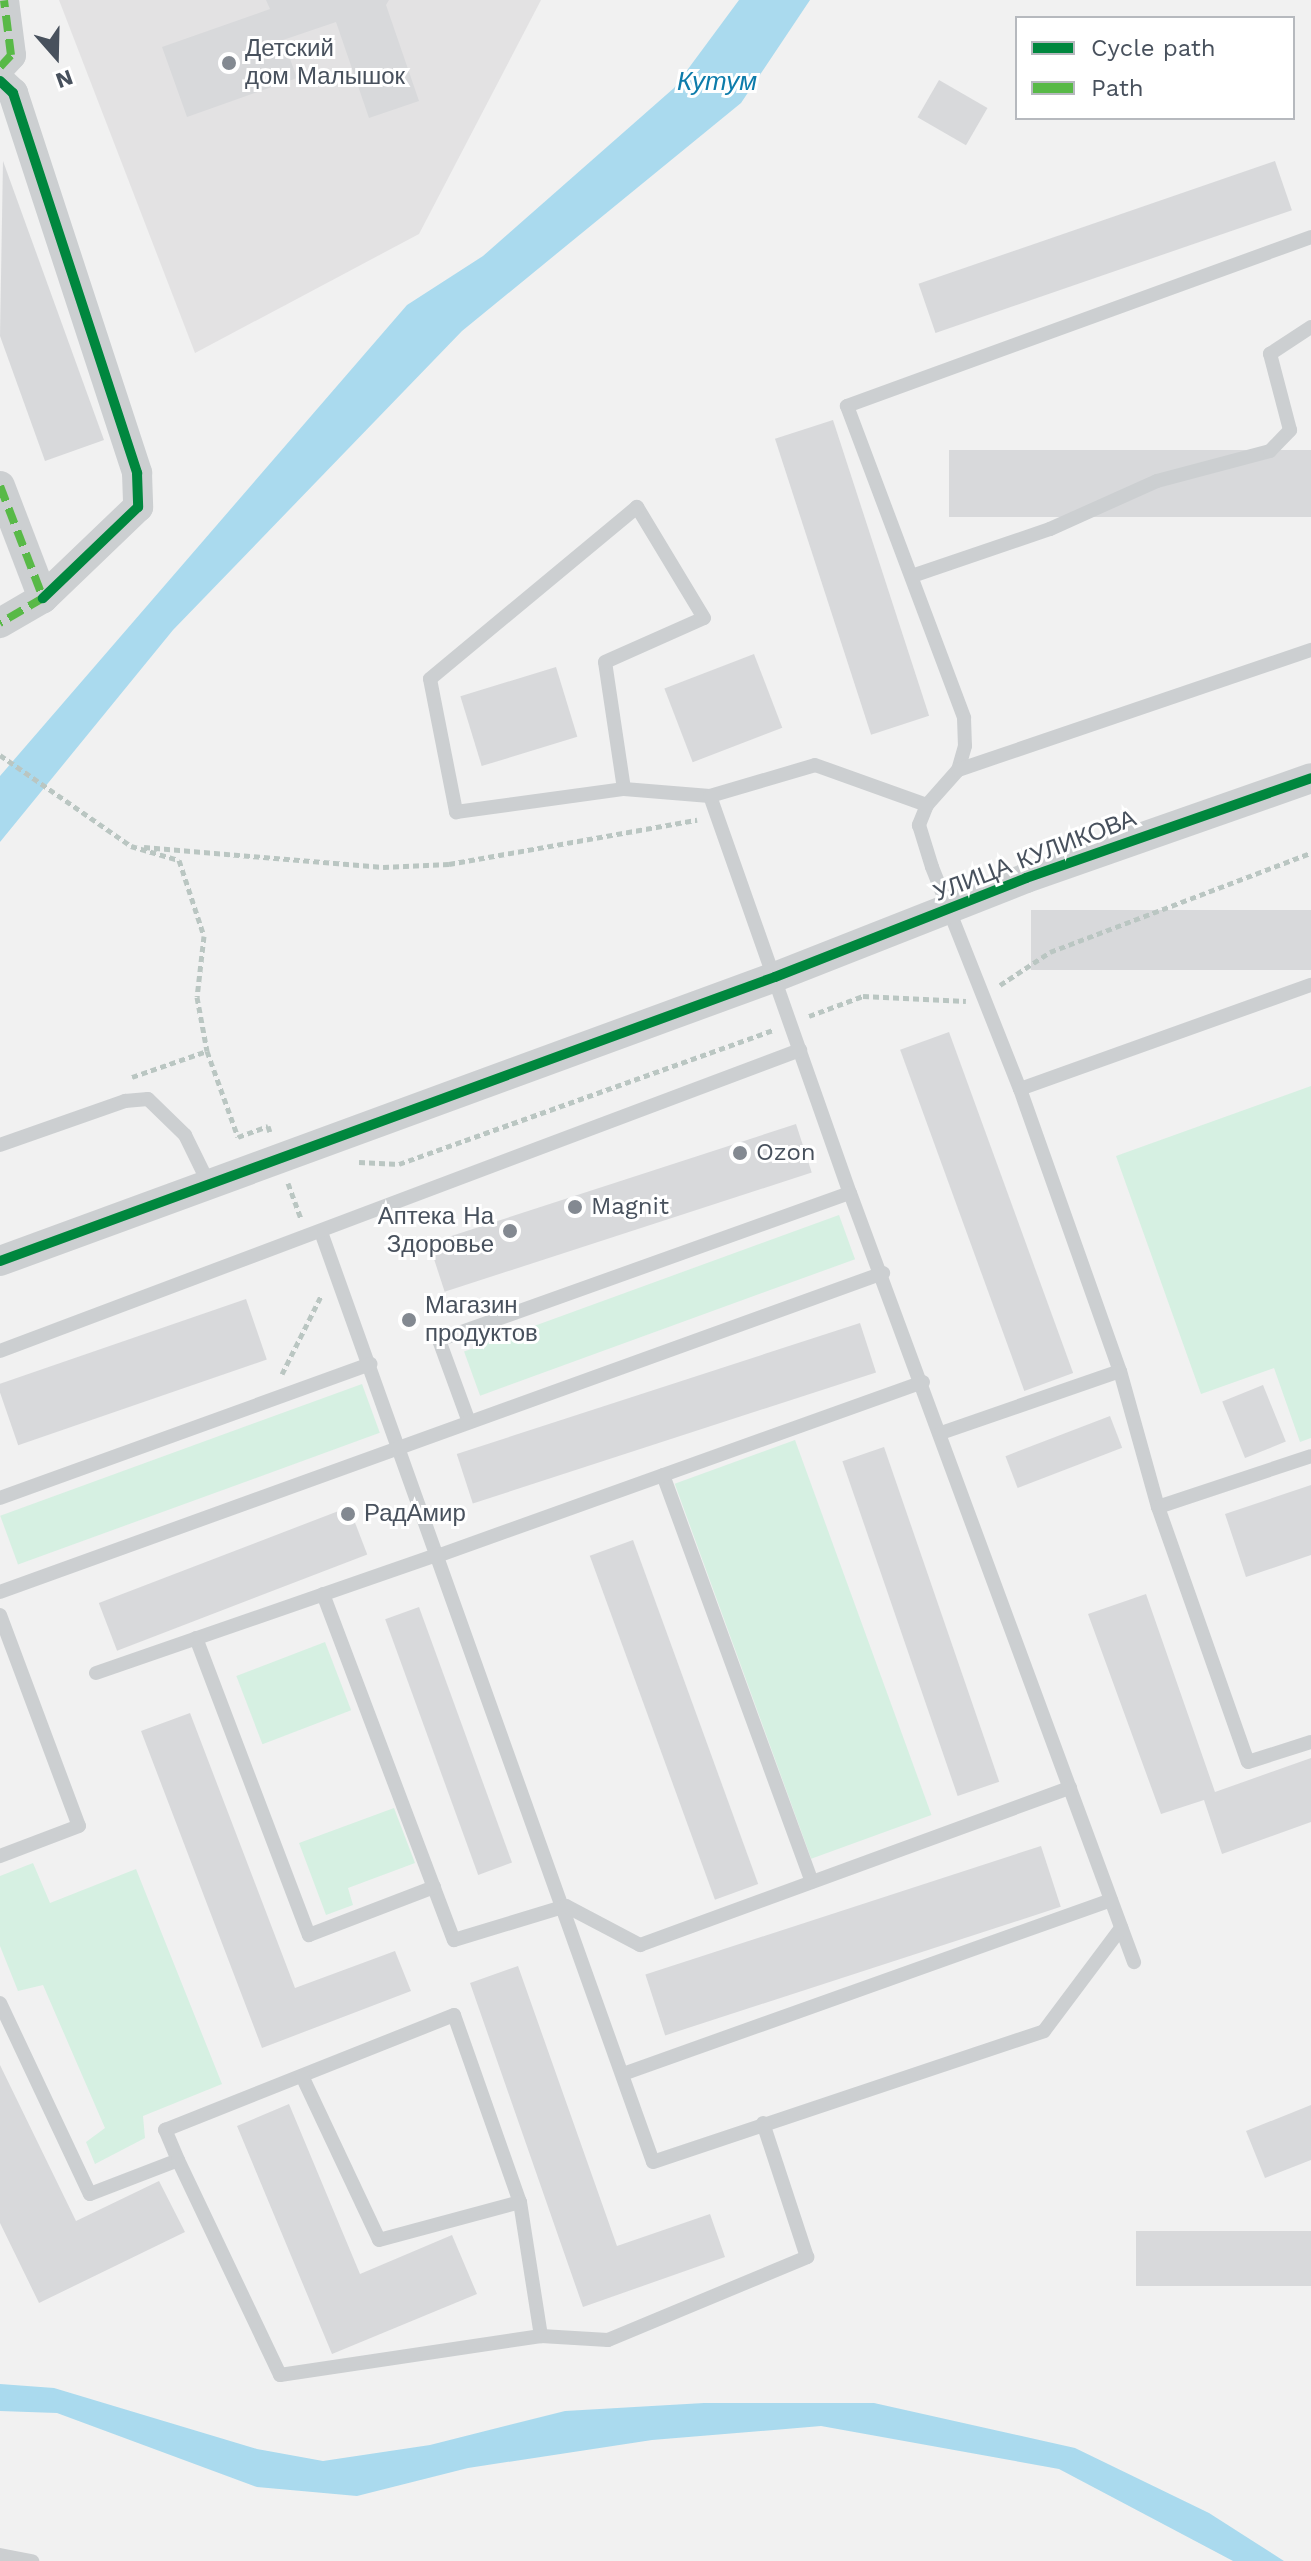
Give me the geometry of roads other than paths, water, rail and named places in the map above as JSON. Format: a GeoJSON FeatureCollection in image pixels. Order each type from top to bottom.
{"type":"FeatureCollection","features":[{"type":"Feature","properties":{"kind":"street"},"geometry":{"type":"LineString","coordinates":[[0,67],[11,55],[4,0]]}},
{"type":"Feature","properties":{"kind":"street"},"geometry":{"type":"LineString","coordinates":[[0,81],[13,93],[137,473],[138,507],[43,598],[0,623]]}},
{"type":"Feature","properties":{"kind":"street"},"geometry":{"type":"LineString","coordinates":[[0,486],[43,598]]}},
{"type":"Feature","properties":{"kind":"street","name":"УЛИЦА КУЛИКОВА"},"geometry":{"type":"LineString","coordinates":[[0,1261],[1311,778]]}},
{"type":"Feature","properties":{"kind":"lane"},"geometry":{"type":"LineString","coordinates":[[1311,237],[847,406],[964,718],[965,746],[958,770],[927,805],[919,825],[1020,1089],[1120,1371],[1158,1507],[1248,1762],[1311,1742]]}},
{"type":"Feature","properties":{"kind":"lane"},"geometry":{"type":"LineString","coordinates":[[912,576],[1050,529],[1157,481],[1270,451],[1290,430],[1270,354],[1311,327]]}},
{"type":"Feature","properties":{"kind":"lane"},"geometry":{"type":"LineString","coordinates":[[624,789],[605,662],[704,618],[637,507],[430,679],[456,812],[624,789],[710,796],[815,765],[927,805]]}},
{"type":"Feature","properties":{"kind":"lane"},"geometry":{"type":"LineString","coordinates":[[958,770],[1311,650]]}},
{"type":"Feature","properties":{"kind":"lane"},"geometry":{"type":"LineString","coordinates":[[710,796],[850,1193],[883,1273],[1134,1962]]}},
{"type":"Feature","properties":{"kind":"lane"},"geometry":{"type":"LineString","coordinates":[[1020,1089],[1311,985]]}},
{"type":"Feature","properties":{"kind":"lane"},"geometry":{"type":"LineString","coordinates":[[0,1351],[800,1050]]}},
{"type":"Feature","properties":{"kind":"lane"},"geometry":{"type":"LineString","coordinates":[[0,1145],[125,1101],[148,1099],[185,1135],[209,1184]]}},
{"type":"Feature","properties":{"kind":"lane"},"geometry":{"type":"LineString","coordinates":[[469,1422],[439,1340],[850,1193]]}},
{"type":"Feature","properties":{"kind":"lane"},"geometry":{"type":"LineString","coordinates":[[314,1235],[334,1268],[401,1446],[566,1906],[653,2162],[1044,2031],[1121,1928]]}},
{"type":"Feature","properties":{"kind":"lane"},"geometry":{"type":"LineString","coordinates":[[0,1592],[883,1273]]}},
{"type":"Feature","properties":{"kind":"lane"},"geometry":{"type":"LineString","coordinates":[[0,1498],[371,1364]]}},
{"type":"Feature","properties":{"kind":"lane"},"geometry":{"type":"LineString","coordinates":[[941,1433],[1120,1371]]}},
{"type":"Feature","properties":{"kind":"lane"},"geometry":{"type":"LineString","coordinates":[[96,1673],[923,1382]]}},
{"type":"Feature","properties":{"kind":"lane"},"geometry":{"type":"LineString","coordinates":[[1158,1507],[1311,1456]]}},
{"type":"Feature","properties":{"kind":"lane"},"geometry":{"type":"LineString","coordinates":[[663,1475],[812,1882]]}},
{"type":"Feature","properties":{"kind":"lane"},"geometry":{"type":"LineString","coordinates":[[323,1594],[454,1940],[566,1906],[640,1945],[1070,1788]]}},
{"type":"Feature","properties":{"kind":"lane"},"geometry":{"type":"LineString","coordinates":[[0,1615],[79,1826],[0,1856]]}},
{"type":"Feature","properties":{"kind":"lane"},"geometry":{"type":"LineString","coordinates":[[196,1638],[309,1935],[434,1887]]}},
{"type":"Feature","properties":{"kind":"lane"},"geometry":{"type":"LineString","coordinates":[[623,2074],[1111,1900]]}},
{"type":"Feature","properties":{"kind":"lane"},"geometry":{"type":"LineString","coordinates":[[0,2003],[90,2194],[178,2160]]}},
{"type":"Feature","properties":{"kind":"lane"},"geometry":{"type":"LineString","coordinates":[[541,2336],[520,2202],[454,2015],[165,2130],[280,2375],[541,2336],[608,2340],[807,2257],[763,2123]]}},
{"type":"Feature","properties":{"kind":"lane"},"geometry":{"type":"LineString","coordinates":[[302,2076],[379,2240],[520,2202]]}},
{"type":"Feature","properties":{"kind":"lane"},"geometry":{"type":"LineString","coordinates":[[0,2555],[32,2561]]}},
{"type":"Feature","properties":{"kind":"water","name":"Кутум"},"geometry":{"type":"Polygon","coordinates":[[[739,0],[810,0],[741,103],[462,331],[173,630],[0,842],[0,776],[407,305],[483,256],[674,88],[739,0]]]}},
{"type":"Feature","properties":{"kind":"water"},"geometry":{"type":"Polygon","coordinates":[[[0,2384],[54,2388],[257,2449],[323,2461],[430,2445],[565,2411],[704,2403],[874,2403],[1075,2448],[1209,2513],[1284,2561],[1233,2561],[1059,2469],[821,2426],[652,2440],[468,2468],[357,2496],[257,2487],[57,2413],[0,2411],[0,2384]]]}},
{"type":"Feature","properties":{"kind":"place","name":"Детский дом Малышок"},"geometry":{"type":"Point","coordinates":[229,63]}},
{"type":"Feature","properties":{"kind":"place","name":"Ozon"},"geometry":{"type":"Point","coordinates":[740,1153]}},
{"type":"Feature","properties":{"kind":"place","name":"Magnit"},"geometry":{"type":"Point","coordinates":[575,1207]}},
{"type":"Feature","properties":{"kind":"place","name":"Аптека На Здоровье"},"geometry":{"type":"Point","coordinates":[510,1231]}},
{"type":"Feature","properties":{"kind":"place","name":"Магазин продуктов"},"geometry":{"type":"Point","coordinates":[409,1320]}},
{"type":"Feature","properties":{"kind":"place","name":"РадАмир"},"geometry":{"type":"Point","coordinates":[348,1514]}}]}
